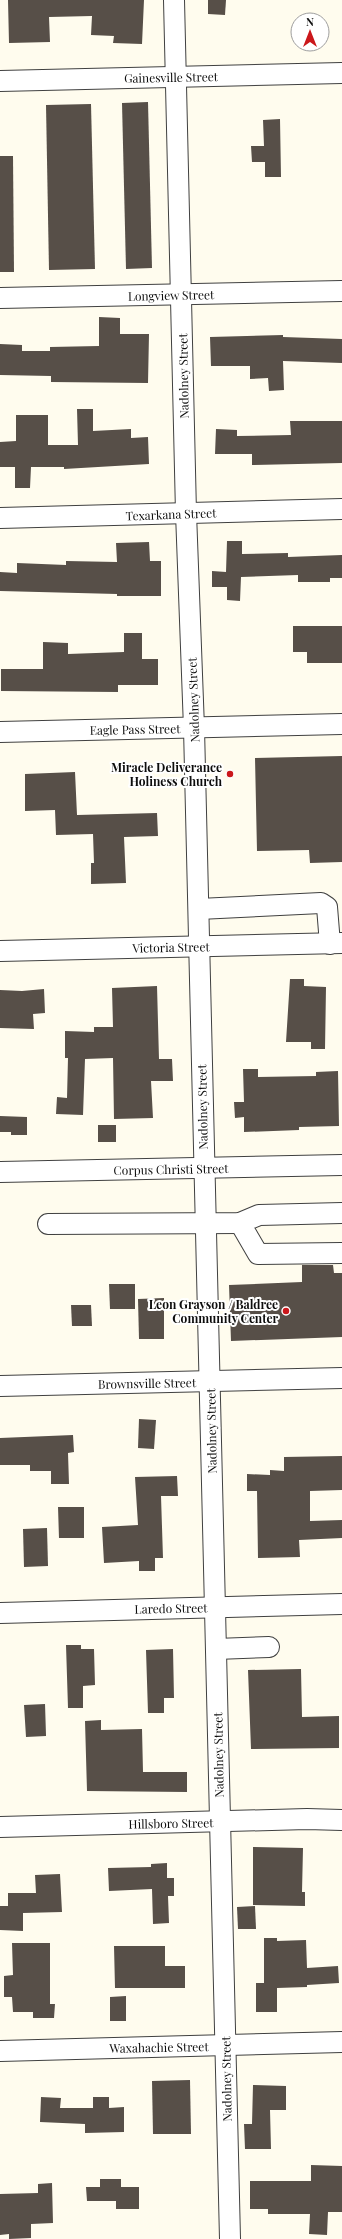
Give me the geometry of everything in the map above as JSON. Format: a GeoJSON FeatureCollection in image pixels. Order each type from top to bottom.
{"type":"FeatureCollection","features":[{"type":"Feature","properties":{"kind":"street","name":"Nadolney Street"},"geometry":{"type":"LineString","coordinates":[[174,0],[186,513],[200,946],[203,1168],[210,1381],[230,2239]]}},
{"type":"Feature","properties":{"kind":"street","name":"Gainesville Street"},"geometry":{"type":"LineString","coordinates":[[0,81],[342,73]]}},
{"type":"Feature","properties":{"kind":"street","name":"Longview Street"},"geometry":{"type":"LineString","coordinates":[[0,298],[342,291]]}},
{"type":"Feature","properties":{"kind":"street","name":"Texarkana Street"},"geometry":{"type":"LineString","coordinates":[[0,518],[342,509]]}},
{"type":"Feature","properties":{"kind":"street","name":"Eagle Pass Street"},"geometry":{"type":"LineString","coordinates":[[0,732],[342,724]]}},
{"type":"Feature","properties":{"kind":"street"},"geometry":{"type":"LineString","coordinates":[[198,910],[321,903],[327,906],[336,944]]}},
{"type":"Feature","properties":{"kind":"street","name":"Victoria Street"},"geometry":{"type":"LineString","coordinates":[[0,951],[336,944]]}},
{"type":"Feature","properties":{"kind":"street","name":"Corpus Christi Street"},"geometry":{"type":"LineString","coordinates":[[0,1172],[342,1165]]}},
{"type":"Feature","properties":{"kind":"street"},"geometry":{"type":"LineString","coordinates":[[48,1224],[240,1223],[259,1215],[342,1213]]}},
{"type":"Feature","properties":{"kind":"street"},"geometry":{"type":"LineString","coordinates":[[240,1223],[258,1254],[342,1253]]}},
{"type":"Feature","properties":{"kind":"street","name":"Brownsville Street"},"geometry":{"type":"LineString","coordinates":[[0,1386],[342,1378]]}},
{"type":"Feature","properties":{"kind":"street","name":"Laredo Street"},"geometry":{"type":"LineString","coordinates":[[0,1613],[342,1604]]}},
{"type":"Feature","properties":{"kind":"street"},"geometry":{"type":"LineString","coordinates":[[216,1649],[269,1647]]}},
{"type":"Feature","properties":{"kind":"street","name":"Hillsboro Street"},"geometry":{"type":"LineString","coordinates":[[0,1827],[220,1821],[342,1820]]}},
{"type":"Feature","properties":{"kind":"street","name":"Waxahachie Street"},"geometry":{"type":"LineString","coordinates":[[0,2051],[342,2042]]}},
{"type":"Feature","properties":{"kind":"building"},"geometry":{"type":"Polygon","coordinates":[[[8,0],[144,0],[142,44],[113,43],[114,36],[91,35],[92,16],[49,17],[50,42],[9,43],[8,0]]]}},
{"type":"Feature","properties":{"kind":"building"},"geometry":{"type":"Polygon","coordinates":[[[208,0],[226,0],[225,15],[208,14],[208,0]]]}},
{"type":"Feature","properties":{"kind":"building"},"geometry":{"type":"Polygon","coordinates":[[[148,102],[152,268],[126,269],[122,103],[148,102]]]}},
{"type":"Feature","properties":{"kind":"building"},"geometry":{"type":"Polygon","coordinates":[[[91,104],[95,269],[49,270],[46,105],[91,104]]]}},
{"type":"Feature","properties":{"kind":"building"},"geometry":{"type":"Polygon","coordinates":[[[280,119],[281,177],[265,177],[265,162],[252,162],[251,146],[264,146],[263,120],[280,119]]]}},
{"type":"Feature","properties":{"kind":"building"},"geometry":{"type":"Polygon","coordinates":[[[0,156],[13,156],[14,272],[0,272],[0,156]]]}},
{"type":"Feature","properties":{"kind":"building"},"geometry":{"type":"Polygon","coordinates":[[[99,317],[120,318],[120,334],[149,334],[148,383],[51,382],[51,376],[0,375],[0,344],[22,345],[22,351],[50,351],[50,347],[99,346],[99,317]]]}},
{"type":"Feature","properties":{"kind":"building"},"geometry":{"type":"Polygon","coordinates":[[[283,335],[283,337],[342,339],[342,363],[283,361],[284,390],[269,391],[268,378],[250,379],[250,366],[211,366],[210,337],[283,335]]]}},
{"type":"Feature","properties":{"kind":"building"},"geometry":{"type":"Polygon","coordinates":[[[77,409],[93,409],[93,431],[131,429],[131,438],[148,437],[149,464],[64,469],[64,467],[31,467],[30,488],[15,488],[15,467],[0,467],[0,442],[16,441],[16,415],[48,415],[48,445],[78,445],[77,409]]]}},
{"type":"Feature","properties":{"kind":"building"},"geometry":{"type":"Polygon","coordinates":[[[290,421],[342,421],[342,463],[252,465],[252,454],[215,454],[216,429],[237,430],[237,436],[291,435],[290,421]]]}},
{"type":"Feature","properties":{"kind":"building"},"geometry":{"type":"Polygon","coordinates":[[[227,541],[242,541],[242,554],[288,553],[288,557],[342,555],[342,578],[330,578],[330,582],[298,582],[298,575],[241,577],[240,601],[227,600],[227,587],[212,587],[212,571],[226,572],[227,541]]]}},
{"type":"Feature","properties":{"kind":"building"},"geometry":{"type":"Polygon","coordinates":[[[149,542],[150,561],[161,561],[161,596],[117,596],[117,594],[0,591],[0,572],[17,573],[17,563],[66,565],[66,561],[117,562],[116,543],[149,542]]]}},
{"type":"Feature","properties":{"kind":"building"},"geometry":{"type":"Polygon","coordinates":[[[293,626],[342,626],[342,663],[307,663],[307,652],[293,652],[293,626]]]}},
{"type":"Feature","properties":{"kind":"building"},"geometry":{"type":"Polygon","coordinates":[[[124,633],[142,633],[142,659],[158,659],[158,685],[118,685],[118,692],[1,691],[1,669],[43,669],[43,642],[68,643],[68,654],[124,652],[124,633]]]}},
{"type":"Feature","properties":{"kind":"building"},"geometry":{"type":"Polygon","coordinates":[[[342,756],[342,862],[310,863],[309,850],[257,851],[255,758],[342,756]]]}},
{"type":"Feature","properties":{"kind":"building"},"geometry":{"type":"Polygon","coordinates":[[[75,772],[77,815],[157,813],[158,836],[124,837],[126,883],[91,884],[91,863],[94,863],[93,834],[56,835],[55,810],[25,811],[25,774],[75,772]]]}},
{"type":"Feature","properties":{"kind":"building"},"geometry":{"type":"Polygon","coordinates":[[[290,979],[304,979],[304,986],[326,987],[325,1049],[311,1049],[311,1042],[286,1042],[290,979]]]}},
{"type":"Feature","properties":{"kind":"building"},"geometry":{"type":"Polygon","coordinates":[[[157,986],[159,1059],[172,1059],[173,1081],[151,1081],[153,1118],[114,1119],[113,1058],[85,1059],[83,1115],[56,1114],[57,1097],[67,1098],[68,1058],[65,1058],[65,1031],[94,1032],[94,1027],[113,1027],[112,988],[157,986]]]}},
{"type":"Feature","properties":{"kind":"building"},"geometry":{"type":"Polygon","coordinates":[[[44,989],[45,1013],[33,1014],[34,1029],[0,1028],[0,990],[22,991],[44,989]]]}},
{"type":"Feature","properties":{"kind":"building"},"geometry":{"type":"Polygon","coordinates":[[[243,1069],[258,1069],[258,1077],[316,1076],[316,1072],[338,1071],[339,1126],[299,1127],[299,1130],[244,1132],[244,1117],[235,1118],[234,1102],[244,1102],[243,1069]]]}},
{"type":"Feature","properties":{"kind":"building"},"geometry":{"type":"Polygon","coordinates":[[[0,1116],[27,1117],[27,1135],[11,1135],[11,1132],[0,1132],[0,1116]]]}},
{"type":"Feature","properties":{"kind":"building"},"geometry":{"type":"Polygon","coordinates":[[[98,1125],[116,1125],[116,1142],[98,1142],[98,1125]]]}},
{"type":"Feature","properties":{"kind":"building","name":"Leon Grayson / Baldree Community Center"},"geometry":{"type":"Polygon","coordinates":[[[302,1265],[333,1265],[334,1273],[342,1273],[342,1337],[231,1341],[229,1285],[302,1282],[302,1265]]]}},
{"type":"Feature","properties":{"kind":"building"},"geometry":{"type":"Polygon","coordinates":[[[109,1284],[135,1284],[135,1309],[110,1309],[109,1284]]]}},
{"type":"Feature","properties":{"kind":"building"},"geometry":{"type":"Polygon","coordinates":[[[164,1298],[164,1339],[139,1339],[138,1299],[164,1298]]]}},
{"type":"Feature","properties":{"kind":"building"},"geometry":{"type":"Polygon","coordinates":[[[71,1305],[91,1305],[92,1326],[72,1326],[71,1305]]]}},
{"type":"Feature","properties":{"kind":"building"},"geometry":{"type":"Polygon","coordinates":[[[139,1419],[156,1420],[154,1449],[138,1448],[139,1419]]]}},
{"type":"Feature","properties":{"kind":"building"},"geometry":{"type":"Polygon","coordinates":[[[73,1435],[74,1452],[68,1453],[69,1484],[51,1484],[51,1471],[30,1471],[30,1465],[0,1465],[0,1438],[73,1435]]]}},
{"type":"Feature","properties":{"kind":"building"},"geometry":{"type":"Polygon","coordinates":[[[342,1456],[342,1490],[310,1491],[310,1521],[342,1520],[342,1538],[299,1540],[300,1557],[258,1558],[257,1491],[247,1491],[247,1474],[270,1475],[270,1470],[284,1471],[284,1457],[342,1456]]]}},
{"type":"Feature","properties":{"kind":"building"},"geometry":{"type":"Polygon","coordinates":[[[177,1476],[178,1496],[161,1496],[163,1558],[155,1558],[155,1571],[139,1571],[139,1561],[104,1563],[102,1527],[138,1525],[135,1477],[177,1476]]]}},
{"type":"Feature","properties":{"kind":"building"},"geometry":{"type":"Polygon","coordinates":[[[58,1507],[84,1507],[84,1538],[59,1538],[58,1507]]]}},
{"type":"Feature","properties":{"kind":"building"},"geometry":{"type":"Polygon","coordinates":[[[47,1528],[48,1566],[24,1567],[23,1529],[47,1528]]]}},
{"type":"Feature","properties":{"kind":"building"},"geometry":{"type":"Polygon","coordinates":[[[66,1645],[81,1645],[81,1649],[94,1649],[95,1685],[83,1686],[83,1708],[68,1708],[66,1645]]]}},
{"type":"Feature","properties":{"kind":"building"},"geometry":{"type":"Polygon","coordinates":[[[173,1649],[174,1698],[164,1698],[164,1713],[148,1713],[146,1650],[173,1649]]]}},
{"type":"Feature","properties":{"kind":"building"},"geometry":{"type":"Polygon","coordinates":[[[301,1669],[302,1717],[339,1716],[339,1748],[251,1749],[248,1670],[301,1669]]]}},
{"type":"Feature","properties":{"kind":"building"},"geometry":{"type":"Polygon","coordinates":[[[45,1704],[46,1736],[26,1737],[24,1705],[45,1704]]]}},
{"type":"Feature","properties":{"kind":"building"},"geometry":{"type":"Polygon","coordinates":[[[101,1720],[101,1730],[142,1729],[143,1772],[187,1772],[187,1792],[87,1791],[85,1721],[101,1720]]]}},
{"type":"Feature","properties":{"kind":"building"},"geometry":{"type":"Polygon","coordinates":[[[253,1847],[303,1848],[302,1892],[305,1892],[305,1906],[253,1905],[253,1847]]]}},
{"type":"Feature","properties":{"kind":"building"},"geometry":{"type":"Polygon","coordinates":[[[167,1863],[167,1878],[174,1878],[174,1896],[168,1896],[169,1923],[153,1924],[152,1889],[109,1891],[108,1868],[151,1867],[151,1864],[167,1863]]]}},
{"type":"Feature","properties":{"kind":"building"},"geometry":{"type":"Polygon","coordinates":[[[60,1874],[62,1912],[23,1913],[23,1931],[0,1930],[0,1906],[8,1906],[8,1893],[36,1893],[35,1875],[60,1874]]]}},
{"type":"Feature","properties":{"kind":"building"},"geometry":{"type":"Polygon","coordinates":[[[255,1906],[256,1929],[238,1929],[237,1907],[255,1906]]]}},
{"type":"Feature","properties":{"kind":"building"},"geometry":{"type":"Polygon","coordinates":[[[264,1938],[277,1938],[277,1941],[306,1940],[307,1968],[338,1966],[339,1983],[307,1985],[307,1987],[277,1988],[277,2012],[256,2012],[256,1983],[264,1983],[264,1938]]]}},
{"type":"Feature","properties":{"kind":"building"},"geometry":{"type":"Polygon","coordinates":[[[12,1943],[50,1943],[50,2004],[55,2004],[54,2018],[33,2018],[33,2012],[13,2012],[12,1997],[4,1997],[4,1976],[13,1975],[12,1943]]]}},
{"type":"Feature","properties":{"kind":"building"},"geometry":{"type":"Polygon","coordinates":[[[114,1946],[165,1946],[165,1966],[185,1966],[185,1988],[115,1988],[114,1946]]]}},
{"type":"Feature","properties":{"kind":"building"},"geometry":{"type":"Polygon","coordinates":[[[126,1996],[126,2021],[110,2021],[110,1997],[126,1996]]]}},
{"type":"Feature","properties":{"kind":"building"},"geometry":{"type":"Polygon","coordinates":[[[190,2080],[191,2134],[153,2134],[152,2081],[190,2080]]]}},
{"type":"Feature","properties":{"kind":"building"},"geometry":{"type":"Polygon","coordinates":[[[253,2085],[286,2086],[286,2110],[270,2110],[271,2149],[245,2149],[244,2124],[252,2124],[253,2085]]]}},
{"type":"Feature","properties":{"kind":"building"},"geometry":{"type":"Polygon","coordinates":[[[41,2097],[61,2098],[60,2108],[93,2108],[93,2097],[109,2097],[109,2108],[124,2107],[124,2132],[85,2133],[85,2124],[40,2122],[41,2097]]]}},
{"type":"Feature","properties":{"kind":"building"},"geometry":{"type":"Polygon","coordinates":[[[311,2165],[342,2166],[342,2212],[328,2212],[327,2235],[309,2234],[310,2214],[268,2214],[268,2209],[250,2209],[250,2181],[311,2181],[311,2165]]]}},
{"type":"Feature","properties":{"kind":"building"},"geometry":{"type":"Polygon","coordinates":[[[100,2179],[121,2179],[121,2187],[139,2187],[139,2209],[116,2209],[116,2201],[87,2201],[86,2187],[100,2187],[100,2179]]]}},
{"type":"Feature","properties":{"kind":"building"},"geometry":{"type":"Polygon","coordinates":[[[52,2183],[53,2223],[31,2224],[31,2238],[9,2239],[9,2234],[0,2235],[0,2194],[38,2193],[38,2184],[52,2183]]]}},
{"type":"Feature","properties":{"kind":"place","name":"Miracle Deliverance Holiness Church"},"geometry":{"type":"Point","coordinates":[230,774]}},
{"type":"Feature","properties":{"kind":"place","name":"Leon Grayson / Baldree Community Center"},"geometry":{"type":"Point","coordinates":[286,1311]}}]}
